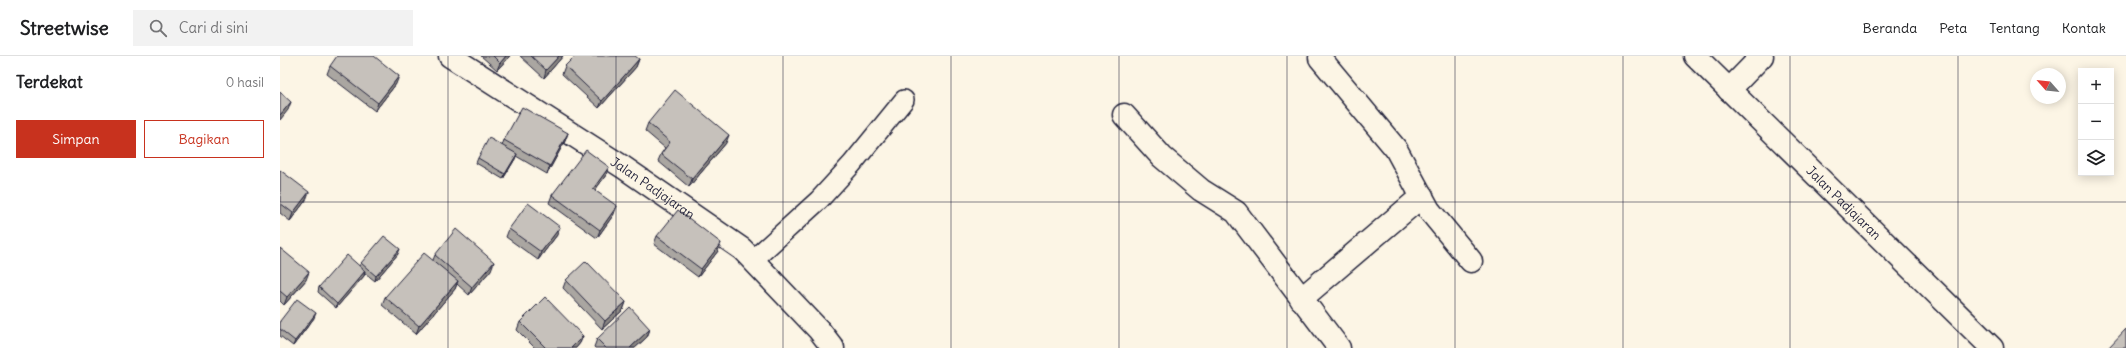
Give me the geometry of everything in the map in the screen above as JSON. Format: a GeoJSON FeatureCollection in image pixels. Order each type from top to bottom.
{"type":"FeatureCollection","features":[{"type":"Feature","properties":{"kind":"street","name":"Jalan Padjajaran"},"geometry":{"type":"LineString","coordinates":[[450,56],[623,167],[742,249],[819,330],[833,348]]}},
{"type":"Feature","properties":{"kind":"street","name":"Jalan Padjajaran"},"geometry":{"type":"LineString","coordinates":[[1696,56],[1992,348]]}},
{"type":"Feature","properties":{"kind":"street"},"geometry":{"type":"LineString","coordinates":[[1729,90],[1762,56]]}},
{"type":"Feature","properties":{"kind":"street"},"geometry":{"type":"LineString","coordinates":[[1320,57],[1396,148],[1429,210],[1471,261]]}},
{"type":"Feature","properties":{"kind":"street"},"geometry":{"type":"LineString","coordinates":[[1124,115],[1162,157],[1201,190],[1236,212],[1339,348]]}},
{"type":"Feature","properties":{"kind":"street"},"geometry":{"type":"LineString","coordinates":[[1302,299],[1422,196]]}},
{"type":"Feature","properties":{"kind":"lane"},"geometry":{"type":"LineString","coordinates":[[753,260],[819,200],[852,164],[904,100]]}},
{"type":"Feature","properties":{"kind":"building"},"geometry":{"type":"Polygon","coordinates":[[[337,56],[374,56],[399,76],[378,103],[330,66],[337,56]]]}},
{"type":"Feature","properties":{"kind":"building"},"geometry":{"type":"Polygon","coordinates":[[[493,56],[506,56],[500,63],[493,56]]]}},
{"type":"Feature","properties":{"kind":"building"},"geometry":{"type":"Polygon","coordinates":[[[531,56],[559,56],[546,70],[531,56]]]}},
{"type":"Feature","properties":{"kind":"building"},"geometry":{"type":"Polygon","coordinates":[[[575,56],[635,56],[639,59],[602,101],[565,66],[575,56]]]}},
{"type":"Feature","properties":{"kind":"building"},"geometry":{"type":"Polygon","coordinates":[[[675,90],[729,135],[692,179],[661,154],[670,142],[648,123],[675,90]]]}},
{"type":"Feature","properties":{"kind":"building"},"geometry":{"type":"Polygon","coordinates":[[[280,92],[291,102],[280,115],[280,92]]]}},
{"type":"Feature","properties":{"kind":"building"},"geometry":{"type":"Polygon","coordinates":[[[522,107],[568,133],[550,166],[504,140],[522,107]]]}},
{"type":"Feature","properties":{"kind":"building"},"geometry":{"type":"Polygon","coordinates":[[[489,138],[517,154],[505,174],[478,158],[489,138]]]}},
{"type":"Feature","properties":{"kind":"building"},"geometry":{"type":"Polygon","coordinates":[[[586,150],[609,167],[593,189],[617,206],[600,230],[552,195],[586,150]]]}},
{"type":"Feature","properties":{"kind":"building"},"geometry":{"type":"Polygon","coordinates":[[[280,170],[309,192],[293,213],[280,203],[280,170]]]}},
{"type":"Feature","properties":{"kind":"building"},"geometry":{"type":"Polygon","coordinates":[[[528,203],[560,227],[541,252],[509,229],[528,203]]]}},
{"type":"Feature","properties":{"kind":"building"},"geometry":{"type":"Polygon","coordinates":[[[678,210],[721,243],[701,269],[657,236],[678,210]]]}},
{"type":"Feature","properties":{"kind":"building"},"geometry":{"type":"Polygon","coordinates":[[[456,229],[494,262],[472,287],[435,255],[456,229]]]}},
{"type":"Feature","properties":{"kind":"building"},"geometry":{"type":"Polygon","coordinates":[[[384,236],[400,249],[376,276],[361,263],[384,236]]]}},
{"type":"Feature","properties":{"kind":"building"},"geometry":{"type":"Polygon","coordinates":[[[280,248],[309,272],[287,297],[280,291],[280,248]]]}},
{"type":"Feature","properties":{"kind":"building"},"geometry":{"type":"Polygon","coordinates":[[[424,253],[458,281],[419,326],[385,297],[424,253]]]}},
{"type":"Feature","properties":{"kind":"building"},"geometry":{"type":"Polygon","coordinates":[[[347,255],[365,271],[337,304],[319,287],[347,255]]]}},
{"type":"Feature","properties":{"kind":"building"},"geometry":{"type":"Polygon","coordinates":[[[586,261],[626,302],[605,321],[566,280],[586,261]]]}},
{"type":"Feature","properties":{"kind":"building"},"geometry":{"type":"Polygon","coordinates":[[[545,297],[583,336],[571,348],[546,348],[520,322],[545,297]]]}},
{"type":"Feature","properties":{"kind":"building"},"geometry":{"type":"Polygon","coordinates":[[[297,299],[316,313],[295,341],[280,329],[280,321],[297,299]]]}},
{"type":"Feature","properties":{"kind":"building"},"geometry":{"type":"Polygon","coordinates":[[[630,307],[650,329],[630,348],[606,348],[597,339],[630,307]]]}},
{"type":"Feature","properties":{"kind":"building"},"geometry":{"type":"Polygon","coordinates":[[[2126,329],[2126,348],[2108,348],[2126,329]]]}}]}
